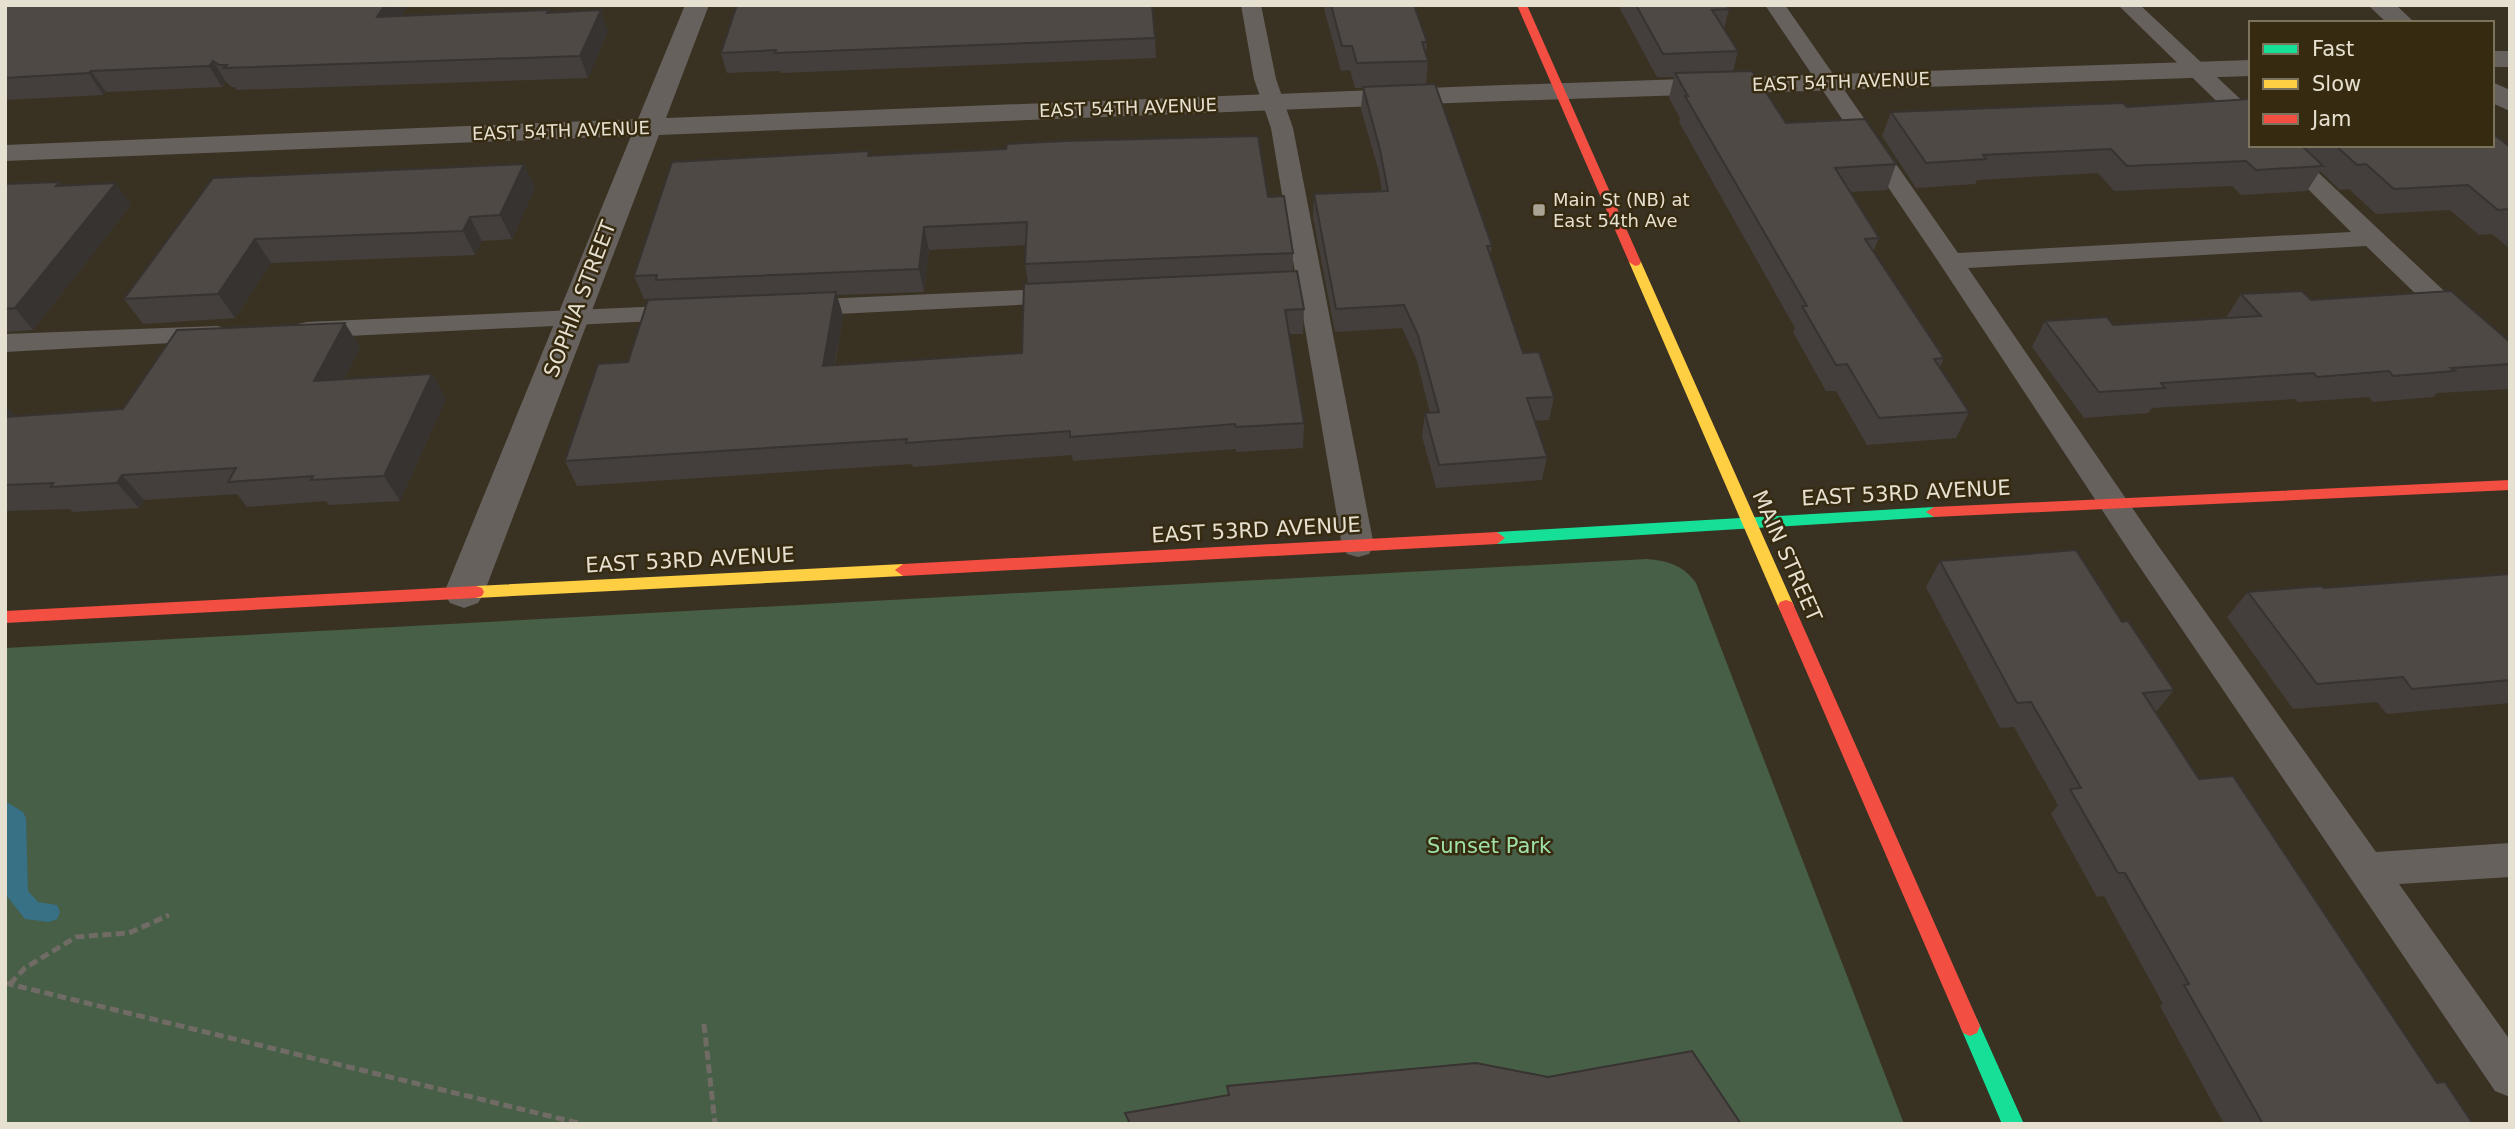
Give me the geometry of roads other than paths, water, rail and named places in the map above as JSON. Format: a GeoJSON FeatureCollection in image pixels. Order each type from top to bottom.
{"type":"FeatureCollection","features":[{"type":"Feature","properties":{"kind":"street","name":"SOPHIA STREET"},"geometry":{"type":"LineString","coordinates":[[464,593],[697,5]]}},
{"type":"Feature","properties":{"kind":"street","name":"MAIN STREET"},"geometry":{"type":"LineString","coordinates":[[1522,5],[2013,1124]]}},
{"type":"Feature","properties":{"kind":"street"},"geometry":{"type":"LineString","coordinates":[[2380,5],[2400,21]]}},
{"type":"Feature","properties":{"kind":"street","name":"EAST 54TH AVENUE"},"geometry":{"type":"LineString","coordinates":[[5,153],[1559,91],[2249,68]]}},
{"type":"Feature","properties":{"kind":"street"},"geometry":{"type":"LineString","coordinates":[[2494,91],[2510,103]]}},
{"type":"Feature","properties":{"kind":"street","name":"EAST 53RD AVENUE"},"geometry":{"type":"LineString","coordinates":[[5,617],[1358,546],[2111,502],[2510,485]]}},
{"type":"Feature","properties":{"kind":"lane"},"geometry":{"type":"LineString","coordinates":[[1251,5],[1265,79],[1282,128],[1358,546]]}},
{"type":"Feature","properties":{"kind":"lane"},"geometry":{"type":"LineString","coordinates":[[1775,5],[1951,261],[2111,502],[2510,1076]]}},
{"type":"Feature","properties":{"kind":"lane"},"geometry":{"type":"LineString","coordinates":[[2128,5],[2249,120]]}},
{"type":"Feature","properties":{"kind":"lane"},"geometry":{"type":"LineString","coordinates":[[2277,147],[2510,369]]}},
{"type":"Feature","properties":{"kind":"lane"},"geometry":{"type":"LineString","coordinates":[[1951,261],[2371,238]]}},
{"type":"Feature","properties":{"kind":"lane"},"geometry":{"type":"LineString","coordinates":[[1229,288],[1312,285]]}},
{"type":"Feature","properties":{"kind":"lane"},"geometry":{"type":"LineString","coordinates":[[770,309],[1090,295]]}},
{"type":"Feature","properties":{"kind":"lane"},"geometry":{"type":"LineString","coordinates":[[282,331],[715,311]]}},
{"type":"Feature","properties":{"kind":"lane"},"geometry":{"type":"LineString","coordinates":[[5,343],[241,333]]}},
{"type":"Feature","properties":{"kind":"lane"},"geometry":{"type":"LineString","coordinates":[[2366,869],[2510,860]]}},
{"type":"Feature","properties":{"kind":"waterway"},"geometry":{"type":"LineString","coordinates":[[5,810],[16,818],[17,895],[33,912],[49,912]]}},
{"type":"Feature","properties":{"kind":"place","name":"Main St (NB) at East 54th Ave"},"geometry":{"type":"Point","coordinates":[1539,210]}},
{"type":"Feature","properties":{"kind":"park label","name":"Sunset Park"},"geometry":{"type":"Point","coordinates":[1489,846]}}]}
